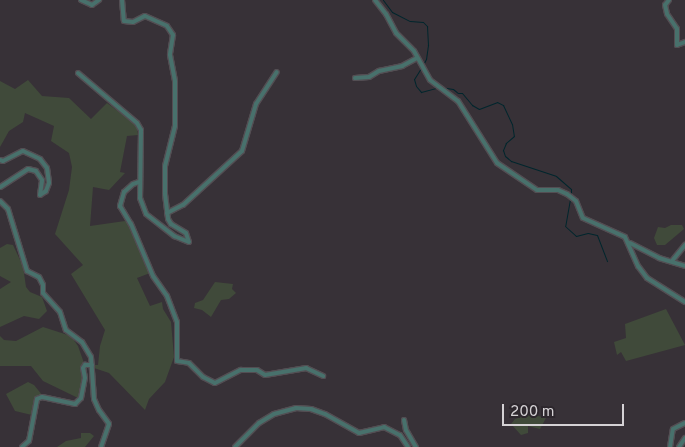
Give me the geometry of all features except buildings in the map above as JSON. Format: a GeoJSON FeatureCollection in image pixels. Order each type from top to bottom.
{"type":"FeatureCollection","features":[{"type":"Feature","properties":{"kind":"street"},"geometry":{"type":"LineString","coordinates":[[81,0],[92,5],[99,0]]}},
{"type":"Feature","properties":{"kind":"street"},"geometry":{"type":"LineString","coordinates":[[78,73],[137,123],[142,130],[139,182],[140,198],[146,214],[174,236],[189,242],[186,234],[171,224],[165,194],[165,166],[175,126],[175,81],[170,55],[173,34],[167,26],[145,16],[133,22],[124,21],[122,0]]}},
{"type":"Feature","properties":{"kind":"street"},"geometry":{"type":"LineString","coordinates":[[375,0],[386,14],[396,33],[414,51],[423,69],[436,85],[458,101],[497,164],[536,190],[558,190],[567,194],[576,201],[583,218],[620,234],[629,243],[659,258],[685,266]]}},
{"type":"Feature","properties":{"kind":"street"},"geometry":{"type":"LineString","coordinates":[[668,0],[665,5],[667,14],[677,29],[677,44],[685,42]]}},
{"type":"Feature","properties":{"kind":"street"},"geometry":{"type":"LineString","coordinates":[[355,78],[369,77],[379,71],[402,66],[417,58]]}},
{"type":"Feature","properties":{"kind":"street"},"geometry":{"type":"LineString","coordinates":[[168,212],[183,205],[242,151],[256,104],[277,72]]}},
{"type":"Feature","properties":{"kind":"street"},"geometry":{"type":"LineString","coordinates":[[0,160],[4,161],[23,151],[40,159],[47,168],[49,183],[46,191],[40,195],[42,180],[36,170],[28,169],[0,186]]}},
{"type":"Feature","properties":{"kind":"street"},"geometry":{"type":"LineString","coordinates":[[139,182],[133,184],[124,192],[120,206],[131,224],[153,276],[167,296],[177,322],[177,361],[189,363],[203,377],[215,383],[241,370],[257,370],[265,374],[306,368],[323,376]]}},
{"type":"Feature","properties":{"kind":"street"},"geometry":{"type":"LineString","coordinates":[[0,201],[8,209],[28,271],[39,277],[43,285],[42,293],[60,312],[66,330],[82,342],[92,357],[94,399],[109,424],[101,447]]}},
{"type":"Feature","properties":{"kind":"street"},"geometry":{"type":"LineString","coordinates":[[629,243],[638,266],[647,278],[685,302]]}},
{"type":"Feature","properties":{"kind":"street"},"geometry":{"type":"LineString","coordinates":[[672,262],[685,245]]}},
{"type":"Feature","properties":{"kind":"street"},"geometry":{"type":"LineString","coordinates":[[22,447],[29,441],[37,399],[42,397],[75,404],[81,398],[85,378],[83,368],[85,365],[92,364]]}},
{"type":"Feature","properties":{"kind":"street"},"geometry":{"type":"LineString","coordinates":[[235,447],[259,423],[274,414],[296,408],[311,409],[325,414],[359,433],[384,427],[400,435],[408,447]]}},
{"type":"Feature","properties":{"kind":"street"},"geometry":{"type":"LineString","coordinates":[[404,420],[406,430],[416,447]]}},
{"type":"Feature","properties":{"kind":"street"},"geometry":{"type":"LineString","coordinates":[[670,447],[673,429],[685,423]]}},
{"type":"Feature","properties":{"kind":"street"},"geometry":{"type":"LineString","coordinates":[[679,447],[685,438]]}},
{"type":"Feature","properties":{"kind":"green space"},"geometry":{"type":"Polygon","coordinates":[[[28,80],[42,96],[69,98],[91,119],[107,103],[137,125],[138,135],[127,136],[120,172],[125,173],[109,190],[93,187],[90,226],[125,221],[130,225],[150,273],[137,278],[150,306],[162,302],[163,309],[171,322],[174,357],[165,382],[149,399],[145,410],[109,373],[94,368],[95,365],[98,365],[100,346],[105,330],[71,274],[83,265],[55,234],[69,190],[72,167],[69,153],[51,141],[54,126],[25,113],[23,122],[9,131],[0,147],[0,81],[15,89],[28,80]]]}},
{"type":"Feature","properties":{"kind":"green space"},"geometry":{"type":"Polygon","coordinates":[[[671,225],[682,225],[684,229],[665,245],[657,245],[654,238],[658,227],[665,228],[671,225]]]}},
{"type":"Feature","properties":{"kind":"green space"},"geometry":{"type":"Polygon","coordinates":[[[7,244],[13,245],[23,266],[26,287],[30,292],[42,297],[47,311],[39,319],[24,316],[0,327],[0,289],[11,282],[0,276],[0,248],[7,244]]]}},
{"type":"Feature","properties":{"kind":"green space"},"geometry":{"type":"Polygon","coordinates":[[[215,282],[233,284],[232,289],[236,293],[229,299],[221,300],[211,317],[202,310],[194,308],[195,303],[203,300],[215,282]]]}},
{"type":"Feature","properties":{"kind":"green space"},"geometry":{"type":"Polygon","coordinates":[[[666,309],[685,345],[626,361],[621,352],[617,355],[614,342],[626,338],[625,324],[666,309]]]}},
{"type":"Feature","properties":{"kind":"green space"},"geometry":{"type":"Polygon","coordinates":[[[43,327],[71,336],[78,346],[84,363],[80,397],[76,397],[43,381],[31,366],[0,366],[0,336],[4,340],[16,341],[43,327]]]}},
{"type":"Feature","properties":{"kind":"green space"},"geometry":{"type":"Polygon","coordinates":[[[28,382],[34,385],[43,396],[36,398],[32,415],[15,411],[6,394],[28,382]]]}},
{"type":"Feature","properties":{"kind":"green space"},"geometry":{"type":"Polygon","coordinates":[[[531,414],[546,418],[540,429],[528,426],[528,433],[521,435],[511,424],[515,419],[531,414]]]}},
{"type":"Feature","properties":{"kind":"green space"},"geometry":{"type":"Polygon","coordinates":[[[81,433],[90,433],[94,436],[85,447],[57,447],[66,441],[81,438],[81,433]]]}},
{"type":"Feature","properties":{"kind":"waterway"},"geometry":{"type":"LineString","coordinates":[[383,0],[392,12],[410,21],[423,22],[427,26],[428,45],[423,65]]}},
{"type":"Feature","properties":{"kind":"waterway"},"geometry":{"type":"LineString","coordinates":[[421,68],[414,79],[416,86],[421,92],[436,88]]}},
{"type":"Feature","properties":{"kind":"waterway"},"geometry":{"type":"LineString","coordinates":[[440,87],[462,93],[472,105],[479,109],[497,102],[503,105],[512,124],[514,136],[506,143],[503,150],[505,156],[511,161],[556,176],[571,189],[571,195]]}},
{"type":"Feature","properties":{"kind":"waterway"},"geometry":{"type":"LineString","coordinates":[[570,199],[565,226],[576,236],[588,233],[597,235],[607,261]]}}]}
